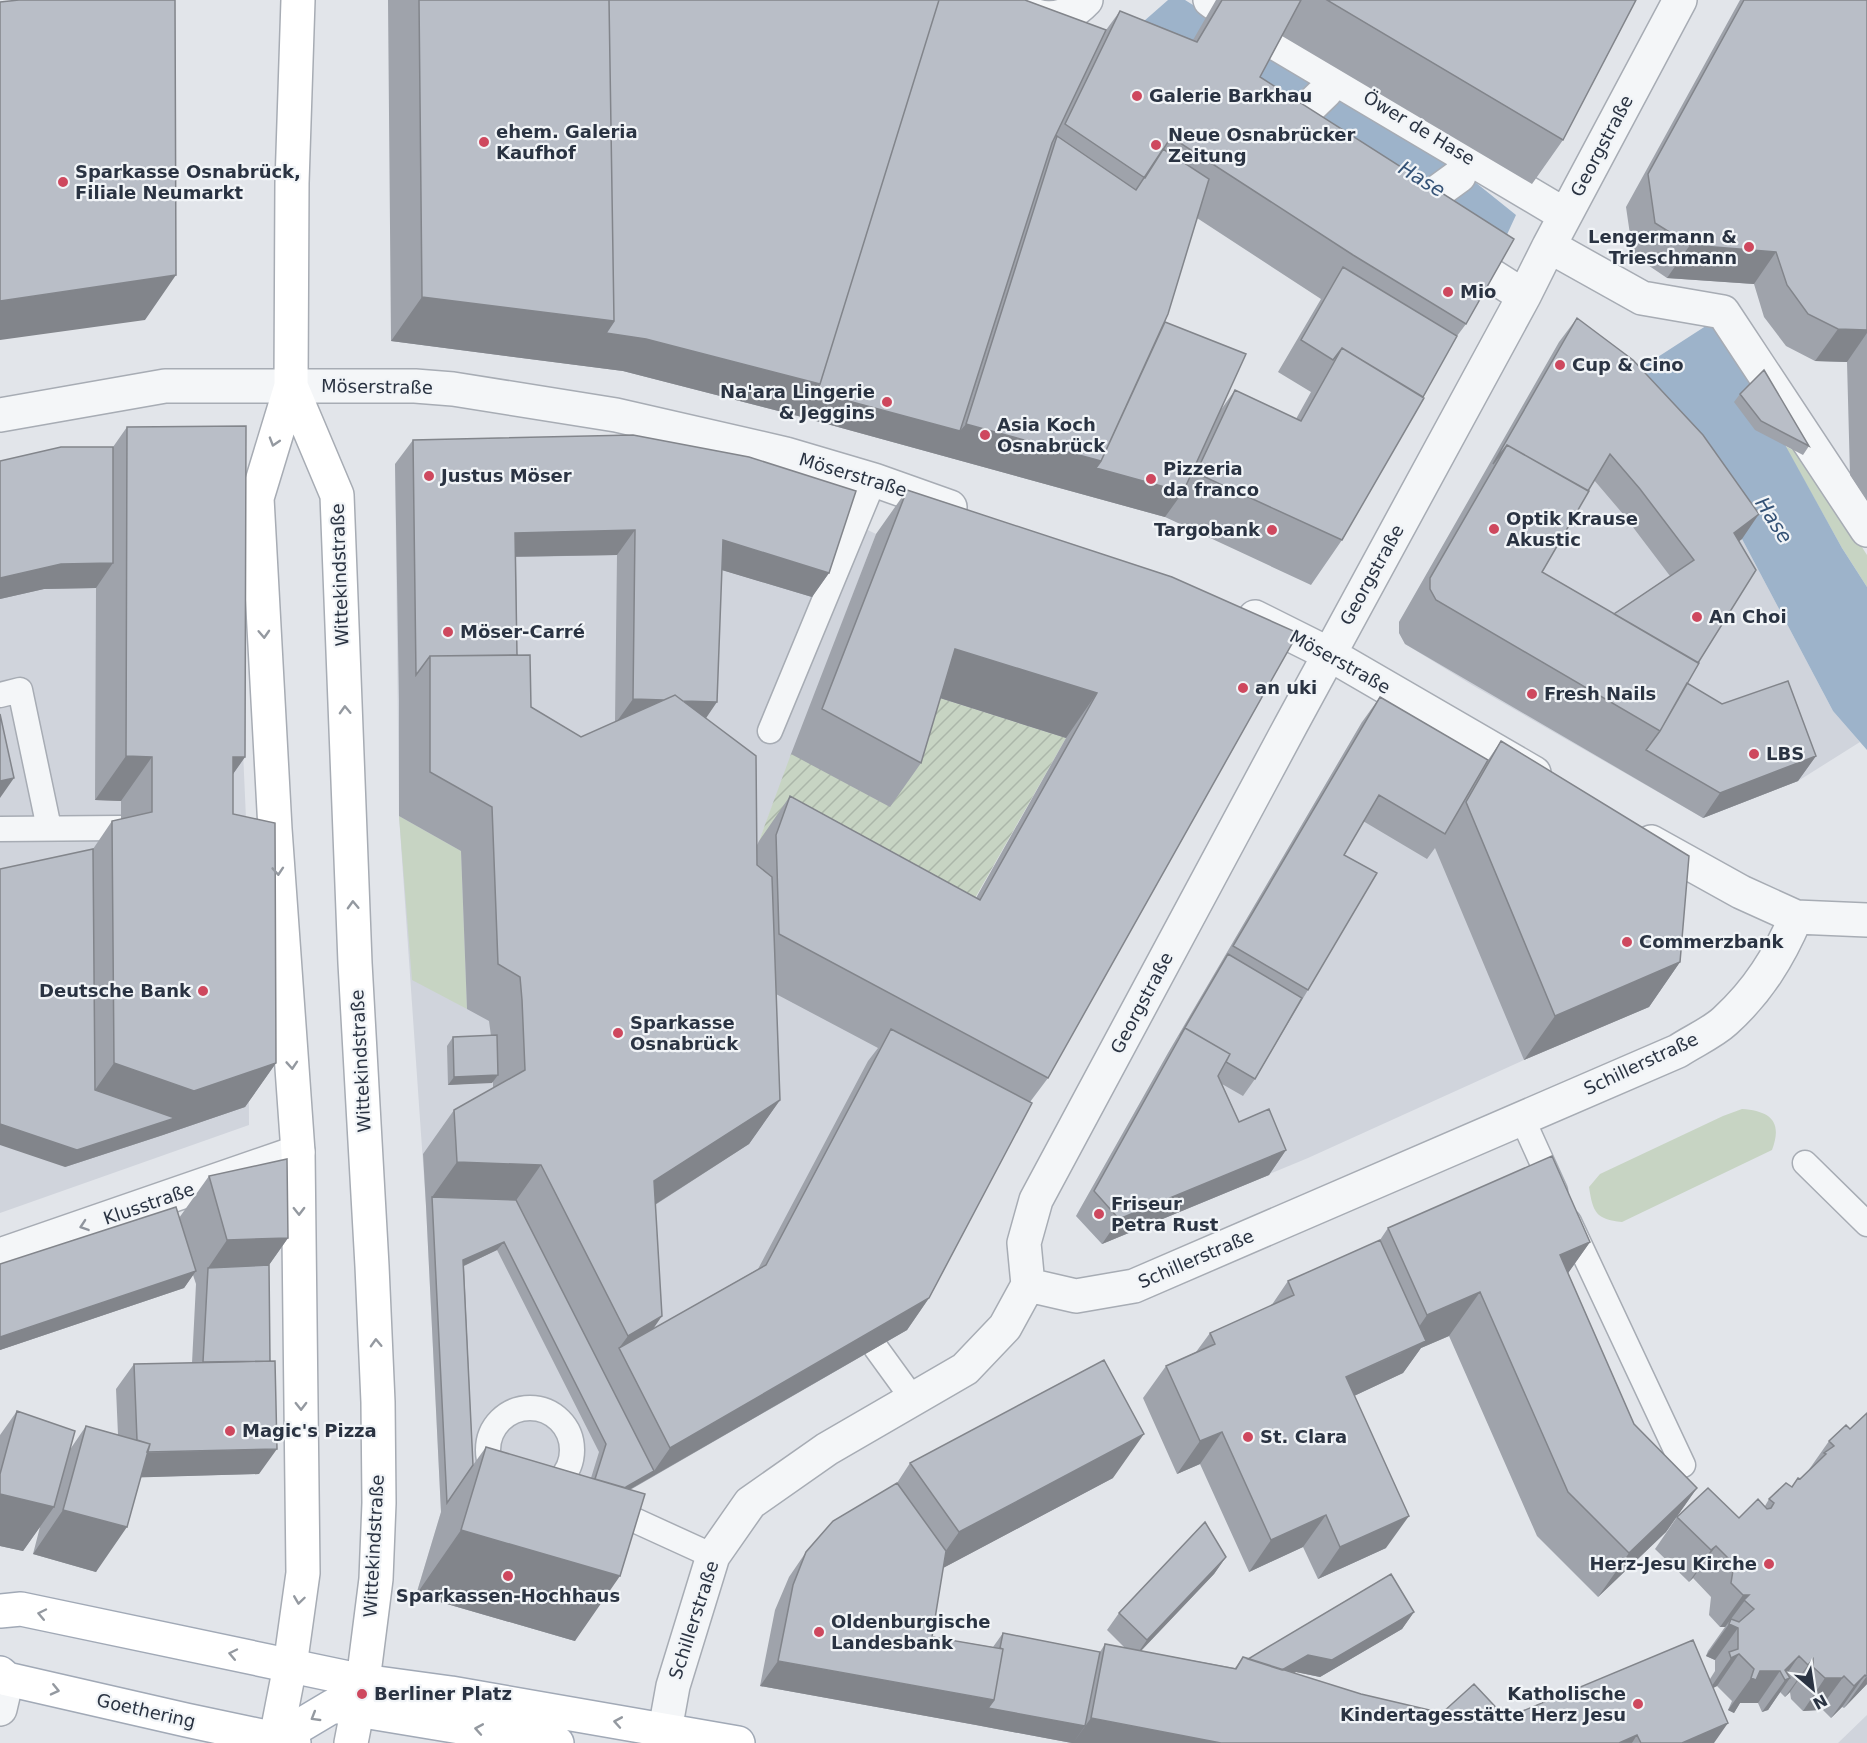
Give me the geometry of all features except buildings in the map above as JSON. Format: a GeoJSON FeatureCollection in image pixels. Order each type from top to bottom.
{"type":"FeatureCollection","features":[{"type":"Feature","properties":{"kind":"street","name":"Wittekindstraße"},"geometry":{"type":"LineString","coordinates":[[282,1742],[303,1572],[298,1152],[264,829],[257,498],[291,386],[292,183],[298,0]]}},
{"type":"Feature","properties":{"kind":"street"},"geometry":{"type":"LineString","coordinates":[[995,0],[1032,16],[1057,19],[1094,36]]}},
{"type":"Feature","properties":{"kind":"street"},"geometry":{"type":"LineString","coordinates":[[1057,19],[1078,8],[1086,0]]}},
{"type":"Feature","properties":{"kind":"street","name":"Georgstraße"},"geometry":{"type":"LineString","coordinates":[[1028,1285],[1024,1243],[1036,1200],[1524,296],[1680,0]]}},
{"type":"Feature","properties":{"kind":"street","name":"Öwer de Hase"},"geometry":{"type":"LineString","coordinates":[[1272,41],[1565,215]]}},
{"type":"Feature","properties":{"kind":"street"},"geometry":{"type":"LineString","coordinates":[[1286,137],[1326,91]]}},
{"type":"Feature","properties":{"kind":"street","name":"Öwer de Hase"},"geometry":{"type":"LineString","coordinates":[[1415,208],[1459,176]]}},
{"type":"Feature","properties":{"kind":"street"},"geometry":{"type":"LineString","coordinates":[[1381,205],[1524,296]]}},
{"type":"Feature","properties":{"kind":"street"},"geometry":{"type":"LineString","coordinates":[[1549,246],[1642,298],[1723,312],[1867,530]]}},
{"type":"Feature","properties":{"kind":"street","name":"Möserstraße"},"geometry":{"type":"LineString","coordinates":[[0,415],[165,386],[415,386],[476,392],[616,415],[786,454],[874,480],[982,518]]}},
{"type":"Feature","properties":{"kind":"street","name":"Wittekindstraße"},"geometry":{"type":"LineString","coordinates":[[291,386],[337,495],[355,963],[378,1402],[379,1503],[376,1579],[351,1743]]}},
{"type":"Feature","properties":{"kind":"street","name":"Möserstraße"},"geometry":{"type":"LineString","coordinates":[[1233,608],[1329,654],[1559,788]]}},
{"type":"Feature","properties":{"kind":"street"},"geometry":{"type":"LineString","coordinates":[[1631,830],[1693,866],[1796,917],[1867,920]]}},
{"type":"Feature","properties":{"kind":"street","name":"Schillerstraße"},"geometry":{"type":"LineString","coordinates":[[665,1730],[673,1686],[713,1556],[750,1503],[827,1449],[965,1369],[1005,1327],[1028,1285],[1077,1296],[1134,1286],[1678,1051],[1724,1022],[1757,987],[1780,954],[1796,917]]}},
{"type":"Feature","properties":{"kind":"street","name":"Klusstraße"},"geometry":{"type":"LineString","coordinates":[[0,1255],[298,1152]]}},
{"type":"Feature","properties":{"kind":"street"},"geometry":{"type":"LineString","coordinates":[[0,1611],[21,1609],[290,1666],[360,1695],[557,1743]]}},
{"type":"Feature","properties":{"kind":"street","name":"Goethering"},"geometry":{"type":"LineString","coordinates":[[2,1687],[282,1742]]}},
{"type":"Feature","properties":{"kind":"street"},"geometry":{"type":"LineString","coordinates":[[282,1742],[333,1706],[360,1695],[451,1694],[738,1743]]}},
{"type":"Feature","properties":{"kind":"lane"},"geometry":{"type":"LineString","coordinates":[[770,731],[874,480]]}},
{"type":"Feature","properties":{"kind":"lane"},"geometry":{"type":"LineString","coordinates":[[0,695],[20,690],[49,828]]}},
{"type":"Feature","properties":{"kind":"lane"},"geometry":{"type":"LineString","coordinates":[[0,829],[121,828]]}},
{"type":"Feature","properties":{"kind":"lane"},"geometry":{"type":"LineString","coordinates":[[1522,1118],[1683,1465]]}},
{"type":"Feature","properties":{"kind":"lane"},"geometry":{"type":"LineString","coordinates":[[1805,1162],[1867,1224]]}},
{"type":"Feature","properties":{"kind":"lane"},"geometry":{"type":"LineString","coordinates":[[876,1348],[913,1399]]}},
{"type":"Feature","properties":{"kind":"lane"},"geometry":{"type":"LineString","coordinates":[[616,1509],[632,1519],[713,1556]]}},
{"type":"Feature","properties":{"kind":"shaded area"},"geometry":{"type":"Polygon","coordinates":[[[616,460],[839,516],[876,534],[759,841],[1017,1122],[907,1330],[620,1495],[575,1641],[416,1595],[441,1512],[426,1206],[399,816],[395,464],[616,460]]]}},
{"type":"Feature","properties":{"kind":"shaded area"},"geometry":{"type":"Polygon","coordinates":[[[1686,460],[1742,539],[1833,711],[1860,742],[1798,781],[1703,818],[1472,685],[1405,644],[1399,633],[1399,622],[1476,489],[1686,460]]]}},
{"type":"Feature","properties":{"kind":"shaded area"},"geometry":{"type":"Polygon","coordinates":[[[0,478],[231,480],[248,864],[249,1125],[0,1213],[0,478]]]}},
{"type":"Feature","properties":{"kind":"shaded area"},"geometry":{"type":"Polygon","coordinates":[[[1362,722],[1470,785],[1524,1060],[1308,1158],[1102,1244],[1076,1216],[1168,1053],[1362,722]]]}},
{"type":"Feature","properties":{"kind":"shaded area"},"geometry":{"type":"Polygon","coordinates":[[[1867,1715],[1867,1743],[1838,1743],[1867,1715]]]}},
{"type":"Feature","properties":{"kind":"green space"},"geometry":{"type":"Polygon","coordinates":[[[1785,446],[1803,455],[1867,555],[1867,587],[1842,548],[1785,446]]]}},
{"type":"Feature","properties":{"kind":"green space"},"geometry":{"type":"Polygon","coordinates":[[[924,693],[1066,738],[949,944],[759,841],[791,754],[924,693]]]}},
{"type":"Feature","properties":{"kind":"green space"},"geometry":{"type":"Polygon","coordinates":[[[399,816],[461,851],[467,1009],[412,980],[399,816]]]}},
{"type":"Feature","properties":{"kind":"green space"},"geometry":{"type":"Polygon","coordinates":[[[1742,1109],[1760,1112],[1772,1119],[1776,1132],[1772,1150],[1622,1222],[1606,1219],[1594,1209],[1589,1187],[1600,1174],[1742,1109]]]}},
{"type":"Feature","properties":{"kind":"water","name":"Hase"},"geometry":{"type":"Polygon","coordinates":[[[1168,0],[1185,0],[1470,178],[1516,215],[1493,265],[1135,29],[1168,0]]]}},
{"type":"Feature","properties":{"kind":"water","name":"Hase"},"geometry":{"type":"Polygon","coordinates":[[[1712,322],[1752,385],[1842,548],[1867,587],[1867,750],[1833,711],[1742,539],[1616,384],[1712,322]]]}},
{"type":"Feature","properties":{"kind":"place","name":"Galerie Barkhau"},"geometry":{"type":"Point","coordinates":[1137,96]}},
{"type":"Feature","properties":{"kind":"place","name":"ehem. Galeria Kaufhof"},"geometry":{"type":"Point","coordinates":[484,142]}},
{"type":"Feature","properties":{"kind":"place","name":"Neue Osnabrücker Zeitung"},"geometry":{"type":"Point","coordinates":[1156,145]}},
{"type":"Feature","properties":{"kind":"place","name":"Sparkasse Osnabrück, Filiale Neumarkt"},"geometry":{"type":"Point","coordinates":[63,182]}},
{"type":"Feature","properties":{"kind":"place","name":"Lengermann & Trieschmann"},"geometry":{"type":"Point","coordinates":[1749,247]}},
{"type":"Feature","properties":{"kind":"place","name":"Mio"},"geometry":{"type":"Point","coordinates":[1448,292]}},
{"type":"Feature","properties":{"kind":"place","name":"Cup & Cino"},"geometry":{"type":"Point","coordinates":[1560,365]}},
{"type":"Feature","properties":{"kind":"place","name":"Na'ara Lingerie & Jeggins"},"geometry":{"type":"Point","coordinates":[887,402]}},
{"type":"Feature","properties":{"kind":"place","name":"Asia Koch Osnabrück"},"geometry":{"type":"Point","coordinates":[985,435]}},
{"type":"Feature","properties":{"kind":"place","name":"Justus Möser"},"geometry":{"type":"Point","coordinates":[429,476]}},
{"type":"Feature","properties":{"kind":"place","name":"Pizzeria da franco"},"geometry":{"type":"Point","coordinates":[1151,479]}},
{"type":"Feature","properties":{"kind":"place","name":"Optik Krause Akustic"},"geometry":{"type":"Point","coordinates":[1494,529]}},
{"type":"Feature","properties":{"kind":"place","name":"Targobank"},"geometry":{"type":"Point","coordinates":[1272,530]}},
{"type":"Feature","properties":{"kind":"place","name":"An Choi"},"geometry":{"type":"Point","coordinates":[1697,617]}},
{"type":"Feature","properties":{"kind":"place","name":"Möser-Carré"},"geometry":{"type":"Point","coordinates":[448,632]}},
{"type":"Feature","properties":{"kind":"place","name":"an uki"},"geometry":{"type":"Point","coordinates":[1243,688]}},
{"type":"Feature","properties":{"kind":"place","name":"Fresh Nails"},"geometry":{"type":"Point","coordinates":[1532,694]}},
{"type":"Feature","properties":{"kind":"place","name":"LBS"},"geometry":{"type":"Point","coordinates":[1754,754]}},
{"type":"Feature","properties":{"kind":"place","name":"Commerzbank"},"geometry":{"type":"Point","coordinates":[1627,942]}},
{"type":"Feature","properties":{"kind":"place","name":"Deutsche Bank"},"geometry":{"type":"Point","coordinates":[203,991]}},
{"type":"Feature","properties":{"kind":"place","name":"Sparkasse Osnabrück"},"geometry":{"type":"Point","coordinates":[618,1033]}},
{"type":"Feature","properties":{"kind":"place","name":"Friseur Petra Rust"},"geometry":{"type":"Point","coordinates":[1099,1214]}},
{"type":"Feature","properties":{"kind":"place","name":"Magic's Pizza"},"geometry":{"type":"Point","coordinates":[230,1431]}},
{"type":"Feature","properties":{"kind":"place","name":"St. Clara"},"geometry":{"type":"Point","coordinates":[1248,1437]}},
{"type":"Feature","properties":{"kind":"place","name":"Herz-Jesu Kirche"},"geometry":{"type":"Point","coordinates":[1769,1564]}},
{"type":"Feature","properties":{"kind":"place","name":"Sparkassen-Hochhaus"},"geometry":{"type":"Point","coordinates":[508,1576]}},
{"type":"Feature","properties":{"kind":"place","name":"Oldenburgische Landesbank"},"geometry":{"type":"Point","coordinates":[819,1632]}},
{"type":"Feature","properties":{"kind":"place","name":"Berliner Platz"},"geometry":{"type":"Point","coordinates":[362,1694]}},
{"type":"Feature","properties":{"kind":"place","name":"Katholische Kindertagesstätte Herz Jesu"},"geometry":{"type":"Point","coordinates":[1638,1704]}}]}
